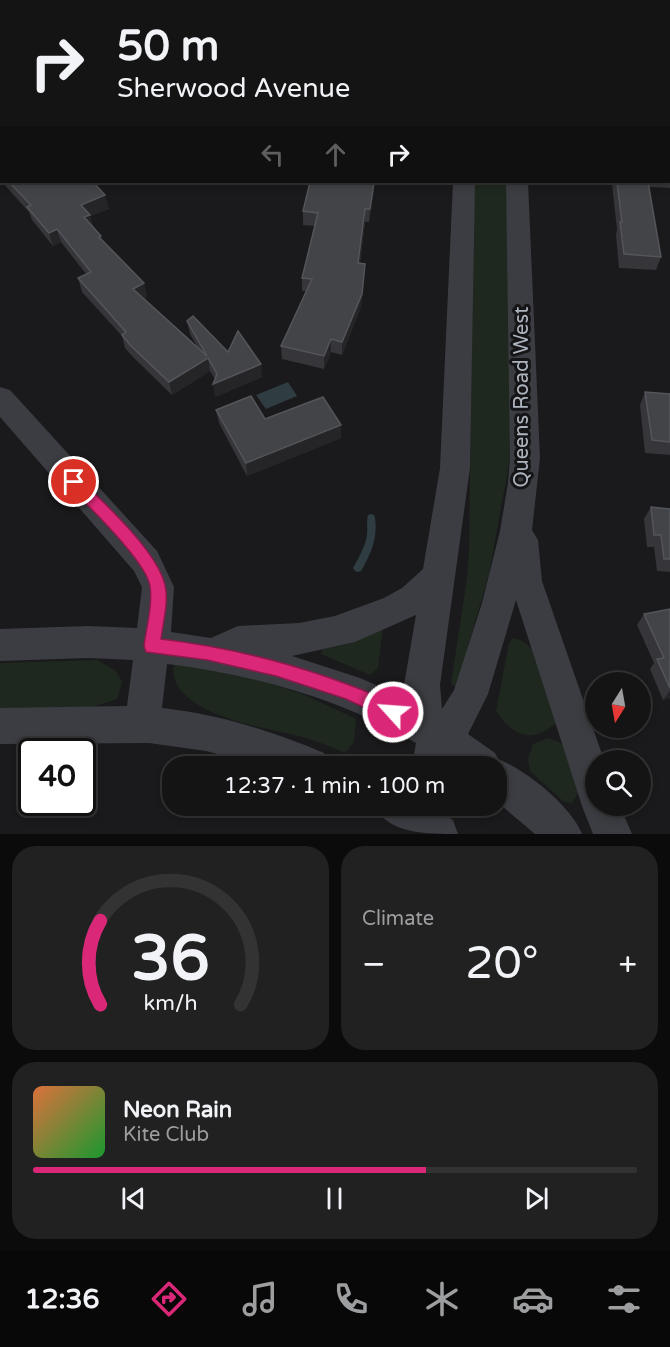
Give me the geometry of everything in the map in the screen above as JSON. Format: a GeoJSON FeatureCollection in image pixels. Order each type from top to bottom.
{"type":"FeatureCollection","features":[{"type":"Feature","properties":{"kind":"street"},"geometry":{"type":"LineString","coordinates":[[433,750],[431,729],[423,710],[422,685],[455,468],[464,183]]}},
{"type":"Feature","properties":{"kind":"street","name":"Queens Road West"},"geometry":{"type":"LineString","coordinates":[[433,750],[444,731],[458,719],[474,684],[505,579],[522,502],[525,458],[517,183]]}},
{"type":"Feature","properties":{"kind":"street"},"geometry":{"type":"LineString","coordinates":[[0,398],[146,561],[158,587],[142,725]]}},
{"type":"Feature","properties":{"kind":"street"},"geometry":{"type":"LineString","coordinates":[[522,502],[522,550],[526,581],[585,757]]}},
{"type":"Feature","properties":{"kind":"street"},"geometry":{"type":"LineString","coordinates":[[215,655],[222,648],[238,642],[299,639],[352,626],[418,596],[440,574]]}},
{"type":"Feature","properties":{"kind":"street"},"geometry":{"type":"LineString","coordinates":[[0,645],[99,642],[152,646],[215,655],[276,668],[329,684],[372,702],[433,750],[451,756]]}},
{"type":"Feature","properties":{"kind":"street"},"geometry":{"type":"LineString","coordinates":[[0,726],[142,725],[224,738],[280,756]]}},
{"type":"Feature","properties":{"kind":"street"},"geometry":{"type":"LineString","coordinates":[[507,785],[535,807],[563,834]]}},
{"type":"Feature","properties":{"kind":"street"},"geometry":{"type":"LineString","coordinates":[[605,816],[613,834]]}},
{"type":"Feature","properties":{"kind":"shaded area"},"geometry":{"type":"Polygon","coordinates":[[[474,183],[506,183],[512,434],[509,464],[489,574],[456,687],[451,684],[469,550],[474,183]]]}},
{"type":"Feature","properties":{"kind":"shaded area"},"geometry":{"type":"Polygon","coordinates":[[[288,382],[297,396],[266,409],[256,395],[288,382]]]}},
{"type":"Feature","properties":{"kind":"shaded area"},"geometry":{"type":"Polygon","coordinates":[[[383,628],[378,668],[370,675],[321,654],[323,649],[347,644],[383,628]]]}},
{"type":"Feature","properties":{"kind":"shaded area"},"geometry":{"type":"Polygon","coordinates":[[[513,638],[524,642],[539,660],[549,685],[558,721],[541,733],[533,735],[517,732],[496,711],[509,643],[513,638]]]}},
{"type":"Feature","properties":{"kind":"shaded area"},"geometry":{"type":"Polygon","coordinates":[[[97,660],[116,671],[122,682],[117,699],[92,707],[0,710],[0,663],[97,660]]]}},
{"type":"Feature","properties":{"kind":"shaded area"},"geometry":{"type":"Polygon","coordinates":[[[176,664],[242,673],[307,696],[356,719],[354,742],[345,753],[308,739],[224,717],[204,708],[188,697],[177,684],[173,668],[176,664]]]}},
{"type":"Feature","properties":{"kind":"shaded area"},"geometry":{"type":"Polygon","coordinates":[[[549,738],[565,745],[579,792],[572,803],[564,802],[530,771],[528,758],[533,744],[549,738]]]}},
{"type":"Feature","properties":{"kind":"building"},"geometry":{"type":"Polygon","coordinates":[[[10,183],[94,183],[105,195],[81,205],[90,215],[84,217],[101,236],[99,237],[144,283],[133,289],[207,356],[187,321],[193,316],[228,352],[238,331],[261,364],[213,384],[217,374],[208,358],[169,382],[122,335],[126,332],[78,278],[91,272],[57,229],[49,233],[27,207],[31,205],[10,183]]]}},
{"type":"Feature","properties":{"kind":"building"},"geometry":{"type":"Polygon","coordinates":[[[310,183],[374,183],[370,209],[365,209],[358,263],[365,264],[362,294],[342,342],[331,339],[324,356],[281,346],[312,279],[302,278],[318,213],[303,211],[310,183]]]}},
{"type":"Feature","properties":{"kind":"building"},"geometry":{"type":"Polygon","coordinates":[[[617,183],[648,183],[661,257],[624,254],[620,222],[622,222],[617,183]]]}},
{"type":"Feature","properties":{"kind":"building"},"geometry":{"type":"Polygon","coordinates":[[[645,392],[670,394],[670,442],[652,440],[645,392]]]}},
{"type":"Feature","properties":{"kind":"building"},"geometry":{"type":"Polygon","coordinates":[[[251,396],[265,419],[323,397],[341,425],[246,463],[216,410],[251,396]]]}},
{"type":"Feature","properties":{"kind":"building"},"geometry":{"type":"Polygon","coordinates":[[[651,507],[670,509],[670,559],[664,559],[661,535],[654,535],[651,507]]]}},
{"type":"Feature","properties":{"kind":"building"},"geometry":{"type":"Polygon","coordinates":[[[670,609],[670,688],[657,659],[664,658],[644,614],[670,609]]]}},
{"type":"Feature","properties":{"kind":"waterway"},"geometry":{"type":"LineString","coordinates":[[358,568],[369,544],[372,531],[371,518]]}},
{"type":"Feature","properties":{"kind":"route"},"geometry":{"type":"LineString","coordinates":[[74,482],[116,525],[153,572],[158,587],[158,600],[152,646],[207,652],[276,668],[349,692],[393,712]]}}]}
